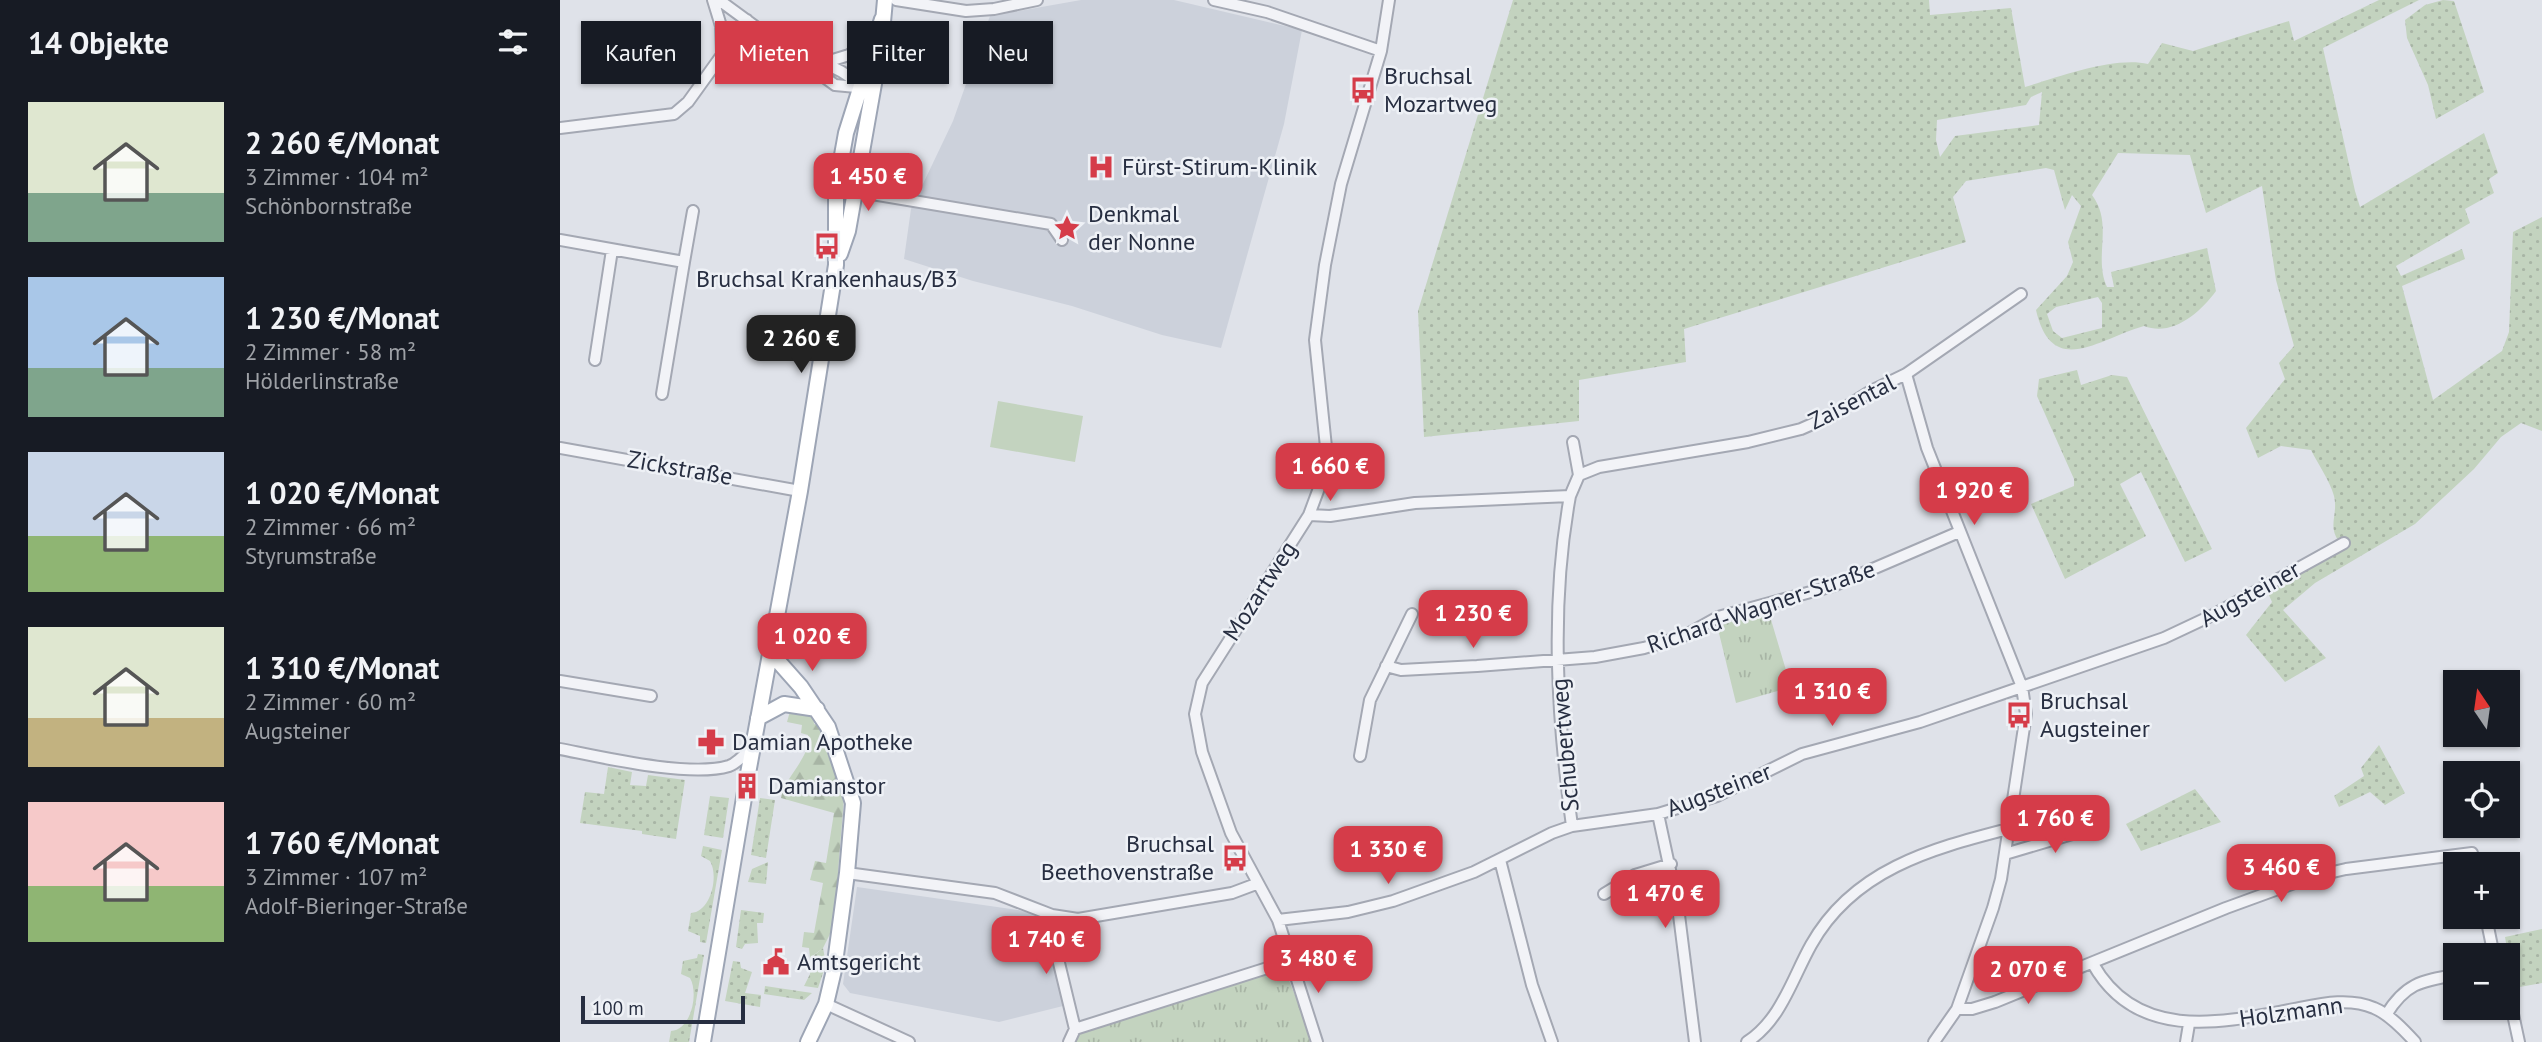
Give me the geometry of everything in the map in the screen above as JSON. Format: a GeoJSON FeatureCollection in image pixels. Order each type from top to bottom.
{"type":"FeatureCollection","features":[{"type":"Feature","properties":{"kind":"main road"},"geometry":{"type":"LineString","coordinates":[[704,1042],[746,785],[800,491],[836,265],[836,188],[866,88],[885,0]]}},
{"type":"Feature","properties":{"kind":"main road"},"geometry":{"type":"LineString","coordinates":[[836,265],[848,231],[867,84]]}},
{"type":"Feature","properties":{"kind":"main road"},"geometry":{"type":"LineString","coordinates":[[772,641],[778,661],[817,709],[839,753],[853,803],[847,873],[826,1004],[808,1042]]}},
{"type":"Feature","properties":{"kind":"main road"},"geometry":{"type":"LineString","coordinates":[[758,718],[784,704],[817,709]]}},
{"type":"Feature","properties":{"kind":"street"},"geometry":{"type":"LineString","coordinates":[[713,0],[719,21]]}},
{"type":"Feature","properties":{"kind":"street"},"geometry":{"type":"LineString","coordinates":[[719,0],[747,20]]}},
{"type":"Feature","properties":{"kind":"street"},"geometry":{"type":"LineString","coordinates":[[896,0],[966,11],[1037,0]]}},
{"type":"Feature","properties":{"kind":"street"},"geometry":{"type":"LineString","coordinates":[[1214,0],[1267,12],[1381,51]]}},
{"type":"Feature","properties":{"kind":"street","name":"Mozartweg"},"geometry":{"type":"LineString","coordinates":[[1317,1042],[1278,920],[1256,884],[1231,833],[1214,786],[1195,714],[1202,683],[1309,515],[1321,480],[1326,447],[1314,340],[1326,255],[1341,184],[1381,51],[1389,0]]}},
{"type":"Feature","properties":{"kind":"street"},"geometry":{"type":"LineString","coordinates":[[560,128],[674,114],[688,102],[715,63]]}},
{"type":"Feature","properties":{"kind":"street"},"geometry":{"type":"LineString","coordinates":[[833,67],[866,88]]}},
{"type":"Feature","properties":{"kind":"street"},"geometry":{"type":"LineString","coordinates":[[833,83],[866,88]]}},
{"type":"Feature","properties":{"kind":"street"},"geometry":{"type":"LineString","coordinates":[[836,188],[1051,224],[1062,240]]}},
{"type":"Feature","properties":{"kind":"street"},"geometry":{"type":"LineString","coordinates":[[662,394],[693,211]]}},
{"type":"Feature","properties":{"kind":"street"},"geometry":{"type":"LineString","coordinates":[[560,240],[684,262]]}},
{"type":"Feature","properties":{"kind":"street"},"geometry":{"type":"LineString","coordinates":[[595,360],[611,250]]}},
{"type":"Feature","properties":{"kind":"street","name":"Zaisental"},"geometry":{"type":"LineString","coordinates":[[1579,475],[1599,467],[1748,442],[1801,429],[1835,414],[1871,391],[1906,374],[2021,294]]}},
{"type":"Feature","properties":{"kind":"street"},"geometry":{"type":"LineString","coordinates":[[1906,374],[1927,448],[2022,687],[2026,727],[2005,854],[1993,908],[1957,1009],[1934,1042]]}},
{"type":"Feature","properties":{"kind":"street"},"geometry":{"type":"LineString","coordinates":[[1309,515],[1330,516],[1415,503],[1570,496],[1579,475],[1573,442]]}},
{"type":"Feature","properties":{"kind":"street","name":"Zickstraße"},"geometry":{"type":"LineString","coordinates":[[560,448],[800,491]]}},
{"type":"Feature","properties":{"kind":"street","name":"Schubertweg"},"geometry":{"type":"LineString","coordinates":[[1570,496],[1563,553],[1558,660],[1561,738],[1572,826]]}},
{"type":"Feature","properties":{"kind":"street","name":"Richard-Wagner-Straße"},"geometry":{"type":"LineString","coordinates":[[1386,666],[1401,670],[1558,660],[1644,648],[1684,636],[1718,617],[1833,586],[1959,532]]}},
{"type":"Feature","properties":{"kind":"street","name":"Augsteiner"},"geometry":{"type":"LineString","coordinates":[[1278,920],[1348,912],[1393,901],[1454,880],[1500,860],[1536,839],[1572,826],[1658,814],[1726,792],[1802,754],[1920,722],[2180,632],[2344,543]]}},
{"type":"Feature","properties":{"kind":"street"},"geometry":{"type":"LineString","coordinates":[[1360,756],[1370,700],[1412,614]]}},
{"type":"Feature","properties":{"kind":"street"},"geometry":{"type":"LineString","coordinates":[[560,681],[651,696]]}},
{"type":"Feature","properties":{"kind":"street"},"geometry":{"type":"LineString","coordinates":[[560,749],[655,765],[718,768],[733,764],[754,745]]}},
{"type":"Feature","properties":{"kind":"street"},"geometry":{"type":"LineString","coordinates":[[1658,814],[1671,864],[1695,1042]]}},
{"type":"Feature","properties":{"kind":"street"},"geometry":{"type":"LineString","coordinates":[[2005,854],[2096,827]]}},
{"type":"Feature","properties":{"kind":"street"},"geometry":{"type":"LineString","coordinates":[[1747,1042],[1769,1023],[1818,933],[1856,890],[1886,869],[1924,852],[2008,829]]}},
{"type":"Feature","properties":{"kind":"street"},"geometry":{"type":"LineString","coordinates":[[1500,860],[1532,985],[1552,1042]]}},
{"type":"Feature","properties":{"kind":"street"},"geometry":{"type":"LineString","coordinates":[[1957,1009],[1972,1009],[1996,1002],[2226,908],[2311,877],[2346,869],[2443,861]]}},
{"type":"Feature","properties":{"kind":"street"},"geometry":{"type":"LineString","coordinates":[[1604,894],[1635,875],[1671,864]]}},
{"type":"Feature","properties":{"kind":"street"},"geometry":{"type":"LineString","coordinates":[[847,873],[996,893],[1052,915],[1078,919],[1232,893],[1256,884]]}},
{"type":"Feature","properties":{"kind":"street"},"geometry":{"type":"LineString","coordinates":[[1052,915],[1052,934],[1075,1029],[1069,1042]]}},
{"type":"Feature","properties":{"kind":"street"},"geometry":{"type":"LineString","coordinates":[[1075,1029],[1271,967],[1290,957]]}},
{"type":"Feature","properties":{"kind":"street","name":"Holzmann"},"geometry":{"type":"LineString","coordinates":[[2093,964],[2102,981],[2130,1006],[2156,1017],[2189,1024],[2236,1019],[2327,1003],[2350,1002],[2373,1008],[2386,1015],[2415,1042]]}},
{"type":"Feature","properties":{"kind":"street"},"geometry":{"type":"LineString","coordinates":[[2386,1015],[2397,997],[2413,985],[2443,978]]}},
{"type":"Feature","properties":{"kind":"street"},"geometry":{"type":"LineString","coordinates":[[826,1004],[909,1042]]}},
{"type":"Feature","properties":{"kind":"street"},"geometry":{"type":"LineString","coordinates":[[2514,1020],[2519,1042]]}},
{"type":"Feature","properties":{"kind":"street"},"geometry":{"type":"LineString","coordinates":[[2186,1042],[2189,1024]]}},
{"type":"Feature","properties":{"kind":"shaded area","name":"Fürst-Stirum-Klinik"},"geometry":{"type":"Polygon","coordinates":[[[1081,0],[1174,0],[1302,30],[1284,124],[1221,348],[1162,335],[1072,306],[973,281],[904,259],[911,209],[953,121],[966,84],[1053,84],[1053,21],[988,21],[990,16],[1081,0]]]}},
{"type":"Feature","properties":{"kind":"shaded area"},"geometry":{"type":"Polygon","coordinates":[[[857,887],[1018,910],[1044,917],[1063,1006],[999,1022],[850,993],[843,984],[857,887]]]}},
{"type":"Feature","properties":{"kind":"green space"},"geometry":{"type":"Polygon","coordinates":[[[1513,0],[1929,0],[1930,15],[2011,8],[2025,87],[2103,65],[2135,62],[2148,64],[2162,43],[2193,51],[2289,21],[2294,41],[2379,0],[2419,0],[2323,48],[2355,191],[2360,207],[2484,133],[2498,173],[2489,179],[2494,193],[2465,209],[2470,223],[2396,266],[2401,276],[2462,249],[2465,259],[2402,286],[2433,400],[2502,351],[2509,332],[2513,232],[2542,217],[2542,431],[2521,423],[2501,437],[2474,469],[2415,524],[2315,583],[2283,610],[2326,658],[2285,682],[2246,635],[2272,602],[2268,593],[2345,548],[2335,535],[2335,503],[2332,490],[2311,450],[2281,446],[2258,458],[2246,428],[2285,379],[2279,363],[2294,346],[2276,280],[2262,186],[2206,213],[2190,155],[2118,153],[2092,195],[2102,217],[2103,276],[2107,287],[2114,287],[2111,272],[2207,248],[2216,291],[2194,315],[2175,326],[2154,329],[2144,326],[2080,349],[2066,349],[2053,344],[2043,331],[2036,310],[2067,276],[2073,262],[2068,242],[2081,206],[2072,195],[2065,210],[2054,170],[2046,168],[1966,181],[1953,197],[1966,242],[1684,329],[1686,362],[1579,380],[1579,421],[1424,437],[1418,311],[1513,0]],[[2042,92],[2031,97],[2026,105],[1937,120],[1936,140],[1940,157],[1955,136],[2039,125],[2042,92]],[[2098,297],[2056,307],[2047,314],[2053,331],[2062,338],[2102,328],[2102,303],[2098,297]]]}},
{"type":"Feature","properties":{"kind":"green space"},"geometry":{"type":"Polygon","coordinates":[[[2443,0],[2454,1],[2484,92],[2436,119],[2428,85],[2407,38],[2405,20],[2425,5],[2443,0]]]}},
{"type":"Feature","properties":{"kind":"green space"},"geometry":{"type":"Polygon","coordinates":[[[2077,370],[2081,385],[2112,375],[2127,377],[2212,549],[2185,562],[2141,472],[2120,484],[2146,536],[2065,579],[2031,504],[2074,486],[2074,479],[2037,396],[2039,379],[2077,370]]]}},
{"type":"Feature","properties":{"kind":"green space"},"geometry":{"type":"Polygon","coordinates":[[[998,401],[1083,416],[1075,462],[990,447],[998,401]]]}},
{"type":"Feature","properties":{"kind":"green space"},"geometry":{"type":"Polygon","coordinates":[[[1769,613],[1791,687],[1736,703],[1717,625],[1769,613]]]}},
{"type":"Feature","properties":{"kind":"green space"},"geometry":{"type":"Polygon","coordinates":[[[792,704],[813,714],[814,724],[828,727],[831,734],[825,741],[844,798],[838,872],[847,873],[840,931],[831,932],[823,948],[810,958],[809,948],[802,947],[804,932],[814,933],[823,883],[810,880],[815,861],[826,863],[834,813],[781,798],[808,743],[808,735],[801,733],[802,725],[787,722],[792,704]]]}},
{"type":"Feature","properties":{"kind":"green space"},"geometry":{"type":"Polygon","coordinates":[[[2379,745],[2405,793],[2385,805],[2370,792],[2339,807],[2334,796],[2364,776],[2361,768],[2379,745]]]}},
{"type":"Feature","properties":{"kind":"green space"},"geometry":{"type":"Polygon","coordinates":[[[608,767],[632,772],[630,785],[646,786],[648,775],[685,780],[676,839],[642,834],[642,831],[580,823],[585,792],[604,794],[608,767]]]}},
{"type":"Feature","properties":{"kind":"green space"},"geometry":{"type":"Polygon","coordinates":[[[2195,789],[2221,822],[2141,851],[2126,824],[2195,789]]]}},
{"type":"Feature","properties":{"kind":"green space"},"geometry":{"type":"Polygon","coordinates":[[[710,796],[729,798],[723,838],[704,835],[710,796]]]}},
{"type":"Feature","properties":{"kind":"green space"},"geometry":{"type":"Polygon","coordinates":[[[760,798],[775,800],[766,858],[751,855],[760,798]]]}},
{"type":"Feature","properties":{"kind":"green space"},"geometry":{"type":"Polygon","coordinates":[[[703,846],[722,850],[706,943],[700,942],[700,936],[688,931],[691,913],[704,907],[713,884],[714,875],[710,861],[701,856],[703,846]]]}},
{"type":"Feature","properties":{"kind":"green space"},"geometry":{"type":"Polygon","coordinates":[[[768,862],[766,884],[748,882],[752,869],[768,862]]]}},
{"type":"Feature","properties":{"kind":"green space"},"geometry":{"type":"Polygon","coordinates":[[[741,910],[764,913],[763,923],[757,923],[758,943],[745,944],[742,949],[736,947],[741,910]]]}},
{"type":"Feature","properties":{"kind":"green space"},"geometry":{"type":"Polygon","coordinates":[[[2542,929],[2542,983],[2520,987],[2520,943],[2506,943],[2505,937],[2542,929]]]}},
{"type":"Feature","properties":{"kind":"green space"},"geometry":{"type":"Polygon","coordinates":[[[823,948],[826,964],[818,988],[804,986],[810,974],[812,957],[823,948]]]}},
{"type":"Feature","properties":{"kind":"green space"},"geometry":{"type":"Polygon","coordinates":[[[698,954],[704,955],[689,1042],[669,1042],[671,1031],[684,1025],[693,1002],[693,985],[690,978],[681,974],[683,961],[697,958],[698,954]]]}},
{"type":"Feature","properties":{"kind":"green space"},"geometry":{"type":"Polygon","coordinates":[[[733,961],[740,962],[741,968],[752,972],[745,993],[761,995],[760,1007],[725,1001],[733,961]]]}},
{"type":"Feature","properties":{"kind":"green space"},"geometry":{"type":"Polygon","coordinates":[[[1276,970],[1288,978],[1314,1042],[1066,1042],[1071,1027],[1276,970]]]}},
{"type":"Feature","properties":{"kind":"green space"},"geometry":{"type":"Polygon","coordinates":[[[765,986],[812,993],[804,1000],[764,994],[765,986]]]}},
{"type":"Feature","properties":{"kind":"place","name":"Bruchsal Mozartweg"},"geometry":{"type":"Point","coordinates":[1363,90]}},
{"type":"Feature","properties":{"kind":"place","name":"Fürst-Stirum-Klinik"},"geometry":{"type":"Point","coordinates":[1101,167]}},
{"type":"Feature","properties":{"kind":"place","name":"Denkmal der Nonne"},"geometry":{"type":"Point","coordinates":[1067,228]}},
{"type":"Feature","properties":{"kind":"place","name":"Bruchsal Krankenhaus/B3"},"geometry":{"type":"Point","coordinates":[827,246]}},
{"type":"Feature","properties":{"kind":"place","name":"Bruchsal Augsteiner"},"geometry":{"type":"Point","coordinates":[2019,715]}},
{"type":"Feature","properties":{"kind":"place","name":"Damian Apotheke"},"geometry":{"type":"Point","coordinates":[711,742]}},
{"type":"Feature","properties":{"kind":"place","name":"Damianstor"},"geometry":{"type":"Point","coordinates":[747,786]}},
{"type":"Feature","properties":{"kind":"place","name":"Bruchsal Beethovenstraße"},"geometry":{"type":"Point","coordinates":[1235,858]}},
{"type":"Feature","properties":{"kind":"place","name":"Amtsgericht"},"geometry":{"type":"Point","coordinates":[776,962]}}]}
